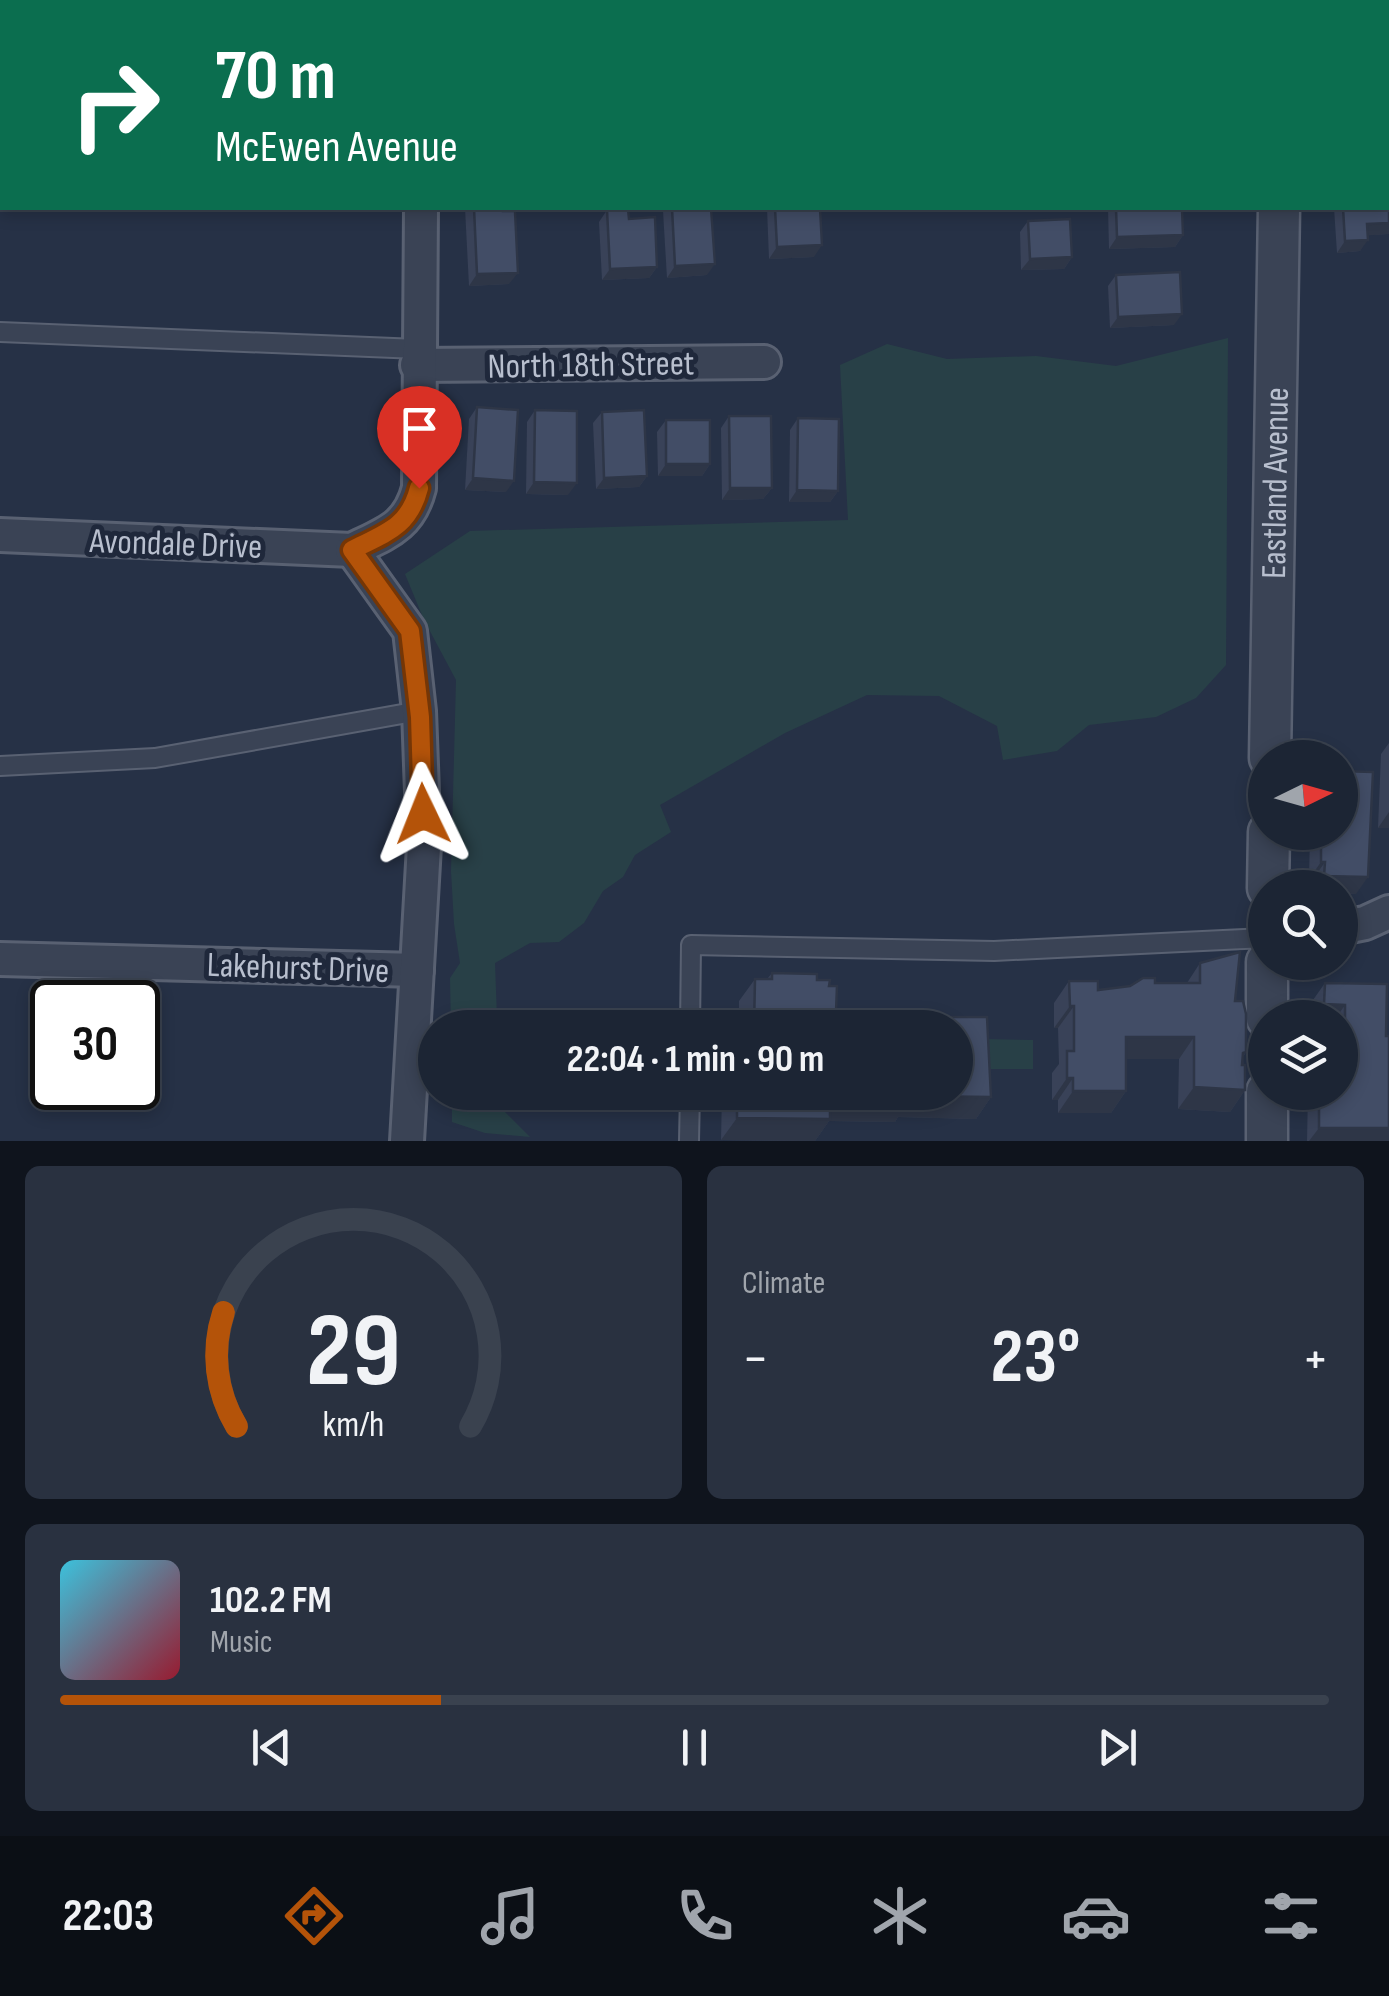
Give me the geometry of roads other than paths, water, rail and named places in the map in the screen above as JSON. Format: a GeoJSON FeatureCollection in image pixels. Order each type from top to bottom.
{"type":"FeatureCollection","features":[{"type":"Feature","properties":{"kind":"street"},"geometry":{"type":"LineString","coordinates":[[407,1141],[424,846],[419,711],[410,631],[352,550],[393,530],[413,511],[419,488],[421,210]]}},
{"type":"Feature","properties":{"kind":"street","name":"Eastland Avenue"},"geometry":{"type":"LineString","coordinates":[[1270,740],[1279,210]]}},
{"type":"Feature","properties":{"kind":"street","name":"North 18th Street"},"geometry":{"type":"LineString","coordinates":[[418,357],[764,362]]}},
{"type":"Feature","properties":{"kind":"street","name":"Avondale Drive"},"geometry":{"type":"LineString","coordinates":[[0,536],[352,550]]}},
{"type":"Feature","properties":{"kind":"street"},"geometry":{"type":"LineString","coordinates":[[1358,924],[1389,912]]}},
{"type":"Feature","properties":{"kind":"street","name":"Lakehurst Drive"},"geometry":{"type":"LineString","coordinates":[[0,958],[417,970]]}},
{"type":"Feature","properties":{"kind":"street"},"geometry":{"type":"LineString","coordinates":[[1267,1110],[1267,1141]]}},
{"type":"Feature","properties":{"kind":"lane"},"geometry":{"type":"LineString","coordinates":[[0,332],[418,357]]}},
{"type":"Feature","properties":{"kind":"lane"},"geometry":{"type":"LineString","coordinates":[[0,766],[155,758],[419,711]]}},
{"type":"Feature","properties":{"kind":"lane"},"geometry":{"type":"LineString","coordinates":[[690,1010],[690,945],[994,952],[1248,939]]}},
{"type":"Feature","properties":{"kind":"lane"},"geometry":{"type":"LineString","coordinates":[[690,1110],[690,1141]]}}]}
